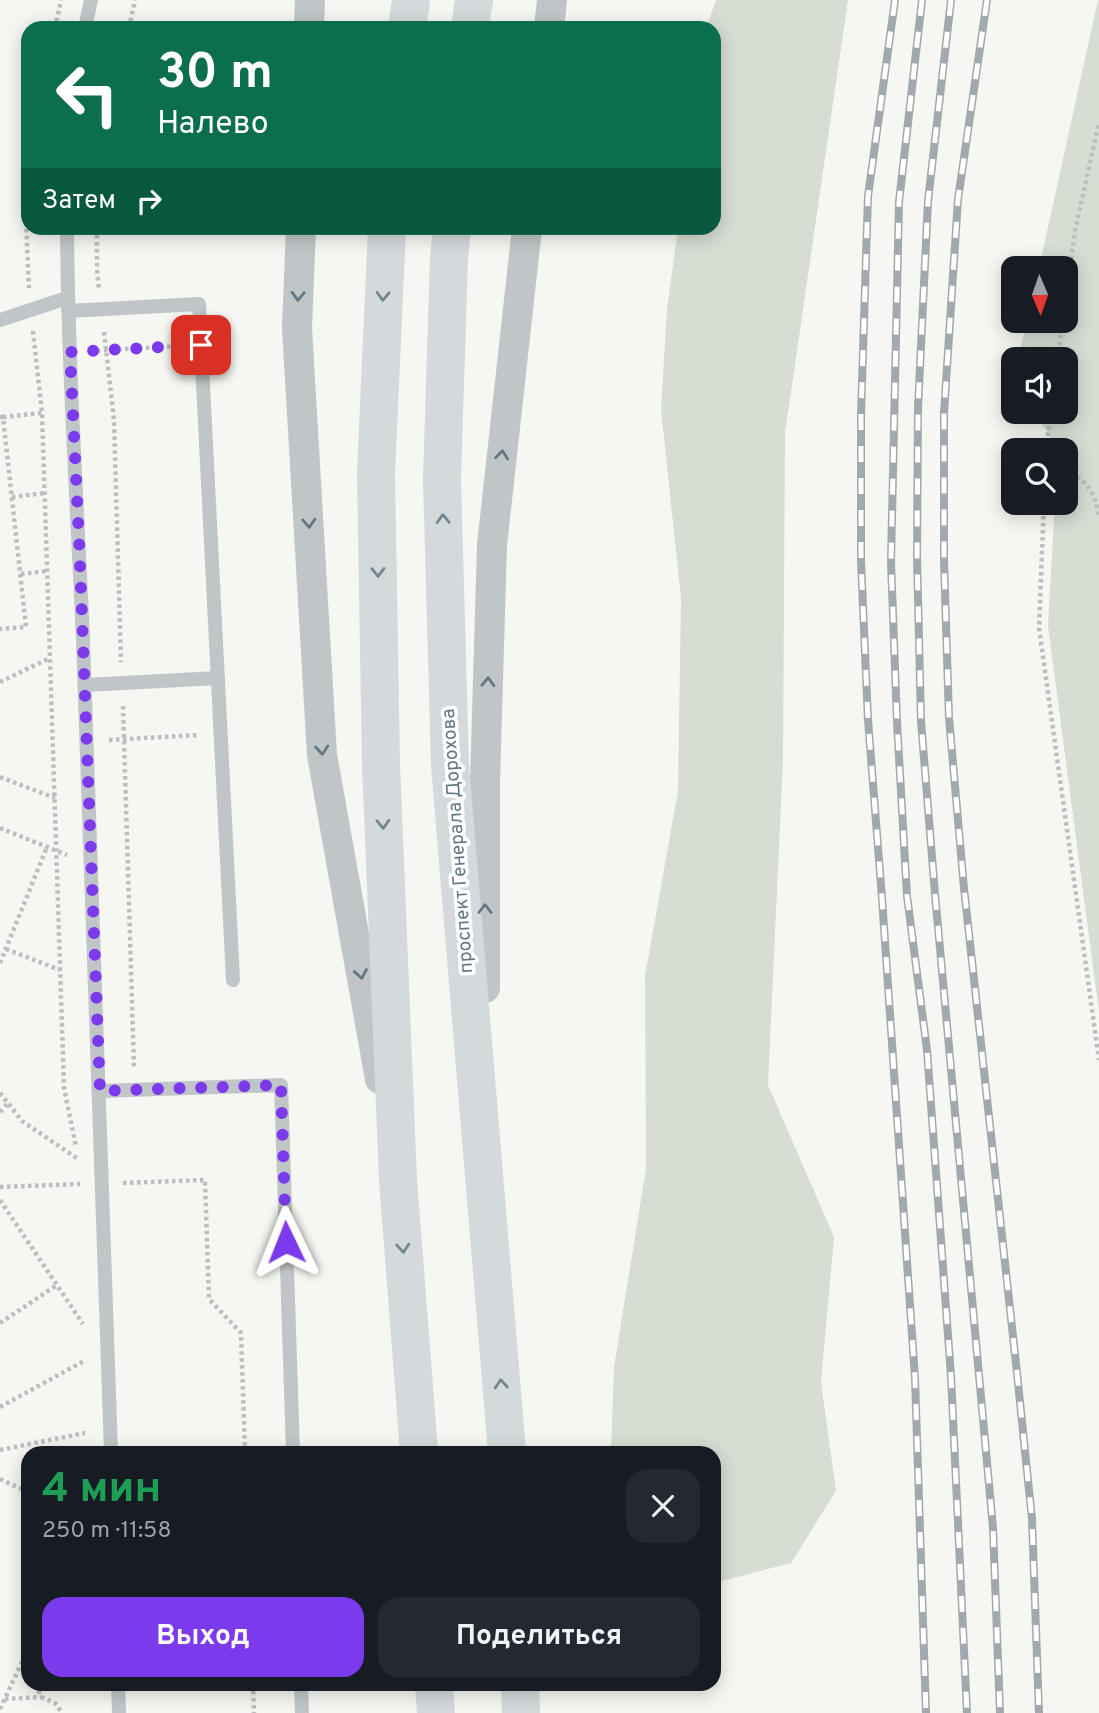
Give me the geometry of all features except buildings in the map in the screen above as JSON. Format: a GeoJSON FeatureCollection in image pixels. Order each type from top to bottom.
{"type":"FeatureCollection","features":[{"type":"Feature","properties":{"kind":"main road"},"geometry":{"type":"LineString","coordinates":[[408,21],[411,0]]}},
{"type":"Feature","properties":{"kind":"main road"},"geometry":{"type":"LineString","coordinates":[[471,21],[474,0]]}},
{"type":"Feature","properties":{"kind":"main road"},"geometry":{"type":"LineString","coordinates":[[387,235],[376,473],[381,765],[398,1180],[419,1446]]}},
{"type":"Feature","properties":{"kind":"main road","name":"проспект Генерала Дорохова"},"geometry":{"type":"LineString","coordinates":[[451,235],[442,480],[450,751],[507,1446]]}},
{"type":"Feature","properties":{"kind":"main road"},"geometry":{"type":"LineString","coordinates":[[434,1691],[436,1713]]}},
{"type":"Feature","properties":{"kind":"main road"},"geometry":{"type":"LineString","coordinates":[[520,1691],[521,1713]]}},
{"type":"Feature","properties":{"kind":"street"},"geometry":{"type":"LineString","coordinates":[[309,21],[310,0]]}},
{"type":"Feature","properties":{"kind":"street"},"geometry":{"type":"LineString","coordinates":[[550,21],[552,0]]}},
{"type":"Feature","properties":{"kind":"street"},"geometry":{"type":"LineString","coordinates":[[301,235],[297,328],[322,755],[398,1180]]}},
{"type":"Feature","properties":{"kind":"street"},"geometry":{"type":"LineString","coordinates":[[484,1174],[485,782],[492,545],[526,235]]}},
{"type":"Feature","properties":{"kind":"lane"},"geometry":{"type":"LineString","coordinates":[[86,21],[91,0]]}},
{"type":"Feature","properties":{"kind":"lane"},"geometry":{"type":"LineString","coordinates":[[67,235],[92,865],[111,1446]]}},
{"type":"Feature","properties":{"kind":"lane"},"geometry":{"type":"LineString","coordinates":[[0,320],[31,309],[68,304],[199,304],[233,980]]}},
{"type":"Feature","properties":{"kind":"lane"},"geometry":{"type":"LineString","coordinates":[[85,685],[218,678]]}},
{"type":"Feature","properties":{"kind":"lane"},"geometry":{"type":"LineString","coordinates":[[100,1091],[281,1085],[293,1446]]}},
{"type":"Feature","properties":{"kind":"lane"},"geometry":{"type":"LineString","coordinates":[[118,1691],[119,1713]]}},
{"type":"Feature","properties":{"kind":"lane"},"geometry":{"type":"LineString","coordinates":[[301,1691],[302,1713]]}},
{"type":"Feature","properties":{"kind":"path"},"geometry":{"type":"LineString","coordinates":[[56,21],[61,0]]}},
{"type":"Feature","properties":{"kind":"path"},"geometry":{"type":"LineString","coordinates":[[130,21],[135,0]]}},
{"type":"Feature","properties":{"kind":"path"},"geometry":{"type":"LineString","coordinates":[[1072,256],[1099,122]]}},
{"type":"Feature","properties":{"kind":"path"},"geometry":{"type":"LineString","coordinates":[[27,235],[28,274],[42,413],[64,1088],[78,1159],[79,1184]]}},
{"type":"Feature","properties":{"kind":"path"},"geometry":{"type":"LineString","coordinates":[[36,354],[201,345]]}},
{"type":"Feature","properties":{"kind":"path"},"geometry":{"type":"LineString","coordinates":[[0,629],[26,627],[2,417],[42,413]]}},
{"type":"Feature","properties":{"kind":"path"},"geometry":{"type":"LineString","coordinates":[[1078,477],[1089,486],[1097,502],[1099,517]]}},
{"type":"Feature","properties":{"kind":"path"},"geometry":{"type":"LineString","coordinates":[[12,497],[44,493]]}},
{"type":"Feature","properties":{"kind":"path"},"geometry":{"type":"LineString","coordinates":[[1043,515],[1039,628],[1099,1060]]}},
{"type":"Feature","properties":{"kind":"path"},"geometry":{"type":"LineString","coordinates":[[21,573],[47,571]]}},
{"type":"Feature","properties":{"kind":"path"},"geometry":{"type":"LineString","coordinates":[[0,682],[50,658]]}},
{"type":"Feature","properties":{"kind":"path"},"geometry":{"type":"LineString","coordinates":[[53,743],[220,734]]}},
{"type":"Feature","properties":{"kind":"path"},"geometry":{"type":"LineString","coordinates":[[0,777],[55,798]]}},
{"type":"Feature","properties":{"kind":"path"},"geometry":{"type":"LineString","coordinates":[[0,828],[92,865]]}},
{"type":"Feature","properties":{"kind":"path"},"geometry":{"type":"LineString","coordinates":[[0,963],[47,847]]}},
{"type":"Feature","properties":{"kind":"path"},"geometry":{"type":"LineString","coordinates":[[6,948],[60,970]]}},
{"type":"Feature","properties":{"kind":"path"},"geometry":{"type":"LineString","coordinates":[[0,1093],[22,1121],[78,1159]]}},
{"type":"Feature","properties":{"kind":"path"},"geometry":{"type":"LineString","coordinates":[[0,1112],[8,1103]]}},
{"type":"Feature","properties":{"kind":"path"},"geometry":{"type":"LineString","coordinates":[[0,1187],[205,1180],[209,1299],[241,1333],[245,1446]]}},
{"type":"Feature","properties":{"kind":"path"},"geometry":{"type":"LineString","coordinates":[[0,1199],[83,1324]]}},
{"type":"Feature","properties":{"kind":"path"},"geometry":{"type":"LineString","coordinates":[[0,1322],[57,1285]]}},
{"type":"Feature","properties":{"kind":"path"},"geometry":{"type":"LineString","coordinates":[[82,1310],[83,1336]]}},
{"type":"Feature","properties":{"kind":"path"},"geometry":{"type":"LineString","coordinates":[[83,1348],[84,1373]]}},
{"type":"Feature","properties":{"kind":"path"},"geometry":{"type":"LineString","coordinates":[[0,1407],[83,1361]]}},
{"type":"Feature","properties":{"kind":"path"},"geometry":{"type":"LineString","coordinates":[[85,1421],[86,1443]]}},
{"type":"Feature","properties":{"kind":"path"},"geometry":{"type":"LineString","coordinates":[[0,1450],[85,1433]]}},
{"type":"Feature","properties":{"kind":"path"},"geometry":{"type":"LineString","coordinates":[[0,1479],[21,1489]]}},
{"type":"Feature","properties":{"kind":"path"},"geometry":{"type":"LineString","coordinates":[[0,1709],[21,1664]]}},
{"type":"Feature","properties":{"kind":"path"},"geometry":{"type":"LineString","coordinates":[[39,1691],[41,1697]]}},
{"type":"Feature","properties":{"kind":"path"},"geometry":{"type":"LineString","coordinates":[[253,1691],[254,1713]]}},
{"type":"Feature","properties":{"kind":"path"},"geometry":{"type":"LineString","coordinates":[[5,1699],[41,1697],[55,1703],[62,1713]]}},
{"type":"Feature","properties":{"kind":"shaded area"},"geometry":{"type":"Polygon","coordinates":[[[716,0],[848,0],[785,433],[783,760],[768,1085],[834,1237],[821,1382],[836,1491],[791,1563],[721,1581],[721,1446],[611,1446],[614,1367],[646,1169],[645,976],[678,791],[681,598],[661,409],[667,309],[677,235],[721,235],[721,21],[708,21],[716,0]]]}},
{"type":"Feature","properties":{"kind":"shaded area"},"geometry":{"type":"Polygon","coordinates":[[[1099,0],[1099,1012],[1048,626],[1054,515],[1078,515],[1078,438],[1052,438],[1041,424],[1078,424],[1078,347],[1021,347],[1024,333],[1078,333],[1078,256],[1042,256],[1099,0]]]}},
{"type":"Feature","properties":{"kind":"railway"},"geometry":{"type":"LineString","coordinates":[[895,0],[868,196],[861,414],[861,561],[868,720],[915,1378],[926,1713]]}},
{"type":"Feature","properties":{"kind":"railway"},"geometry":{"type":"LineString","coordinates":[[922,0],[899,202],[891,562],[907,896],[927,1050],[951,1376],[967,1713]]}},
{"type":"Feature","properties":{"kind":"railway"},"geometry":{"type":"LineString","coordinates":[[951,0],[928,201],[918,408],[917,556],[921,721],[993,1528],[1000,1713]]}},
{"type":"Feature","properties":{"kind":"railway"},"geometry":{"type":"LineString","coordinates":[[987,0],[958,199],[944,413],[944,560],[949,718],[964,888],[1032,1519],[1039,1713]]}},
{"type":"Feature","properties":{"kind":"route"},"geometry":{"type":"LineString","coordinates":[[201,345],[70,352],[100,1091],[281,1085],[286,1242]]}}]}
